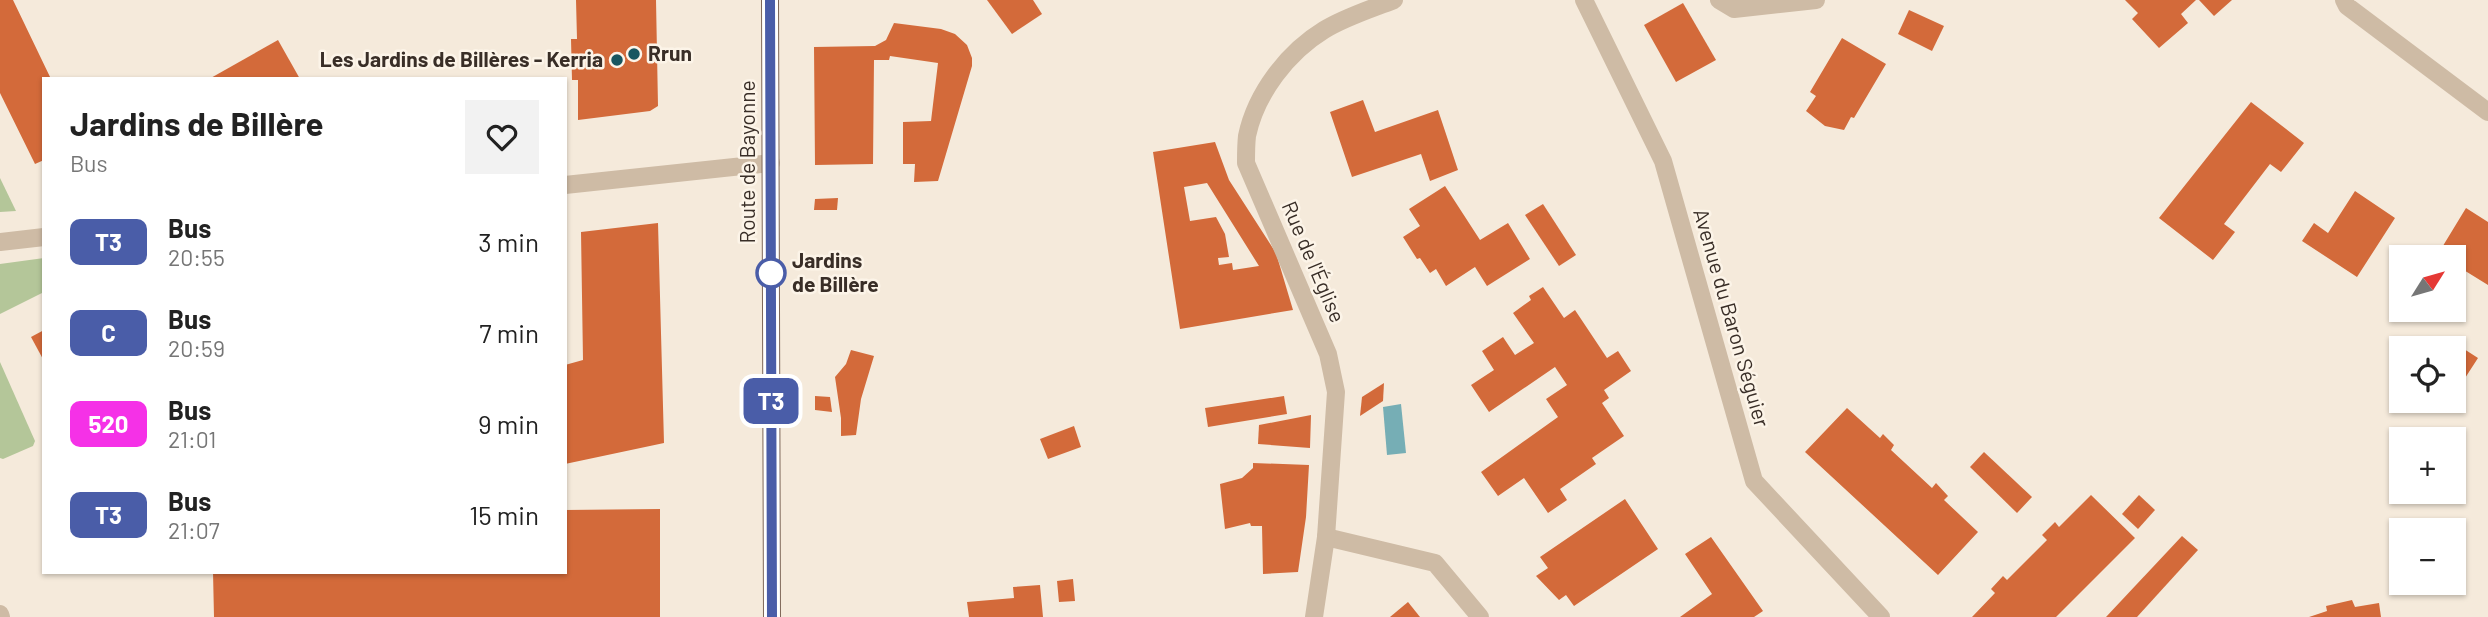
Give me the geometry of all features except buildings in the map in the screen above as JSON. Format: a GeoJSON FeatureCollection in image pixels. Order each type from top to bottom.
{"type":"FeatureCollection","features":[{"type":"Feature","properties":{"kind":"main road","name":"Route de Bayonne"},"geometry":{"type":"LineString","coordinates":[[770,0],[772,617]]}},
{"type":"Feature","properties":{"kind":"street","name":"Rue de l'Église"},"geometry":{"type":"LineString","coordinates":[[1314,617],[1326,537],[1336,392],[1328,354],[1246,163],[1247,136],[1255,113],[1272,81],[1293,52],[1325,29],[1394,0]]}},
{"type":"Feature","properties":{"kind":"street","name":"Avenue du Baron Séguier"},"geometry":{"type":"LineString","coordinates":[[1584,0],[1663,161],[1754,481],[1881,617]]}},
{"type":"Feature","properties":{"kind":"street"},"geometry":{"type":"LineString","coordinates":[[1719,0],[1734,9],[1816,0]]}},
{"type":"Feature","properties":{"kind":"street"},"geometry":{"type":"LineString","coordinates":[[2344,0],[2347,6],[2488,112]]}},
{"type":"Feature","properties":{"kind":"street"},"geometry":{"type":"LineString","coordinates":[[567,185],[771,163]]}},
{"type":"Feature","properties":{"kind":"street"},"geometry":{"type":"LineString","coordinates":[[0,242],[42,237]]}},
{"type":"Feature","properties":{"kind":"street"},"geometry":{"type":"LineString","coordinates":[[1326,537],[1435,563],[1480,617]]}},
{"type":"Feature","properties":{"kind":"green space"},"geometry":{"type":"Polygon","coordinates":[[[0,178],[16,211],[0,212],[0,178]]]}},
{"type":"Feature","properties":{"kind":"green space"},"geometry":{"type":"Polygon","coordinates":[[[42,258],[42,293],[0,314],[0,264],[42,258]]]}},
{"type":"Feature","properties":{"kind":"green space"},"geometry":{"type":"Polygon","coordinates":[[[0,362],[35,441],[33,446],[3,459],[0,458],[0,362]]]}},
{"type":"Feature","properties":{"kind":"water"},"geometry":{"type":"Polygon","coordinates":[[[1401,404],[1406,453],[1387,455],[1383,407],[1401,404]]]}},
{"type":"Feature","properties":{"kind":"bus line","name":"T3"},"geometry":{"type":"LineString","coordinates":[[770,0],[772,617]]}},
{"type":"Feature","properties":{"kind":"place","name":"Rrun"},"geometry":{"type":"Point","coordinates":[634,54]}},
{"type":"Feature","properties":{"kind":"place","name":"Les Jardins de Billères - Kerria"},"geometry":{"type":"Point","coordinates":[617,60]}},
{"type":"Feature","properties":{"kind":"place","name":"Jardins de Billère"},"geometry":{"type":"Point","coordinates":[771,273]}}]}
